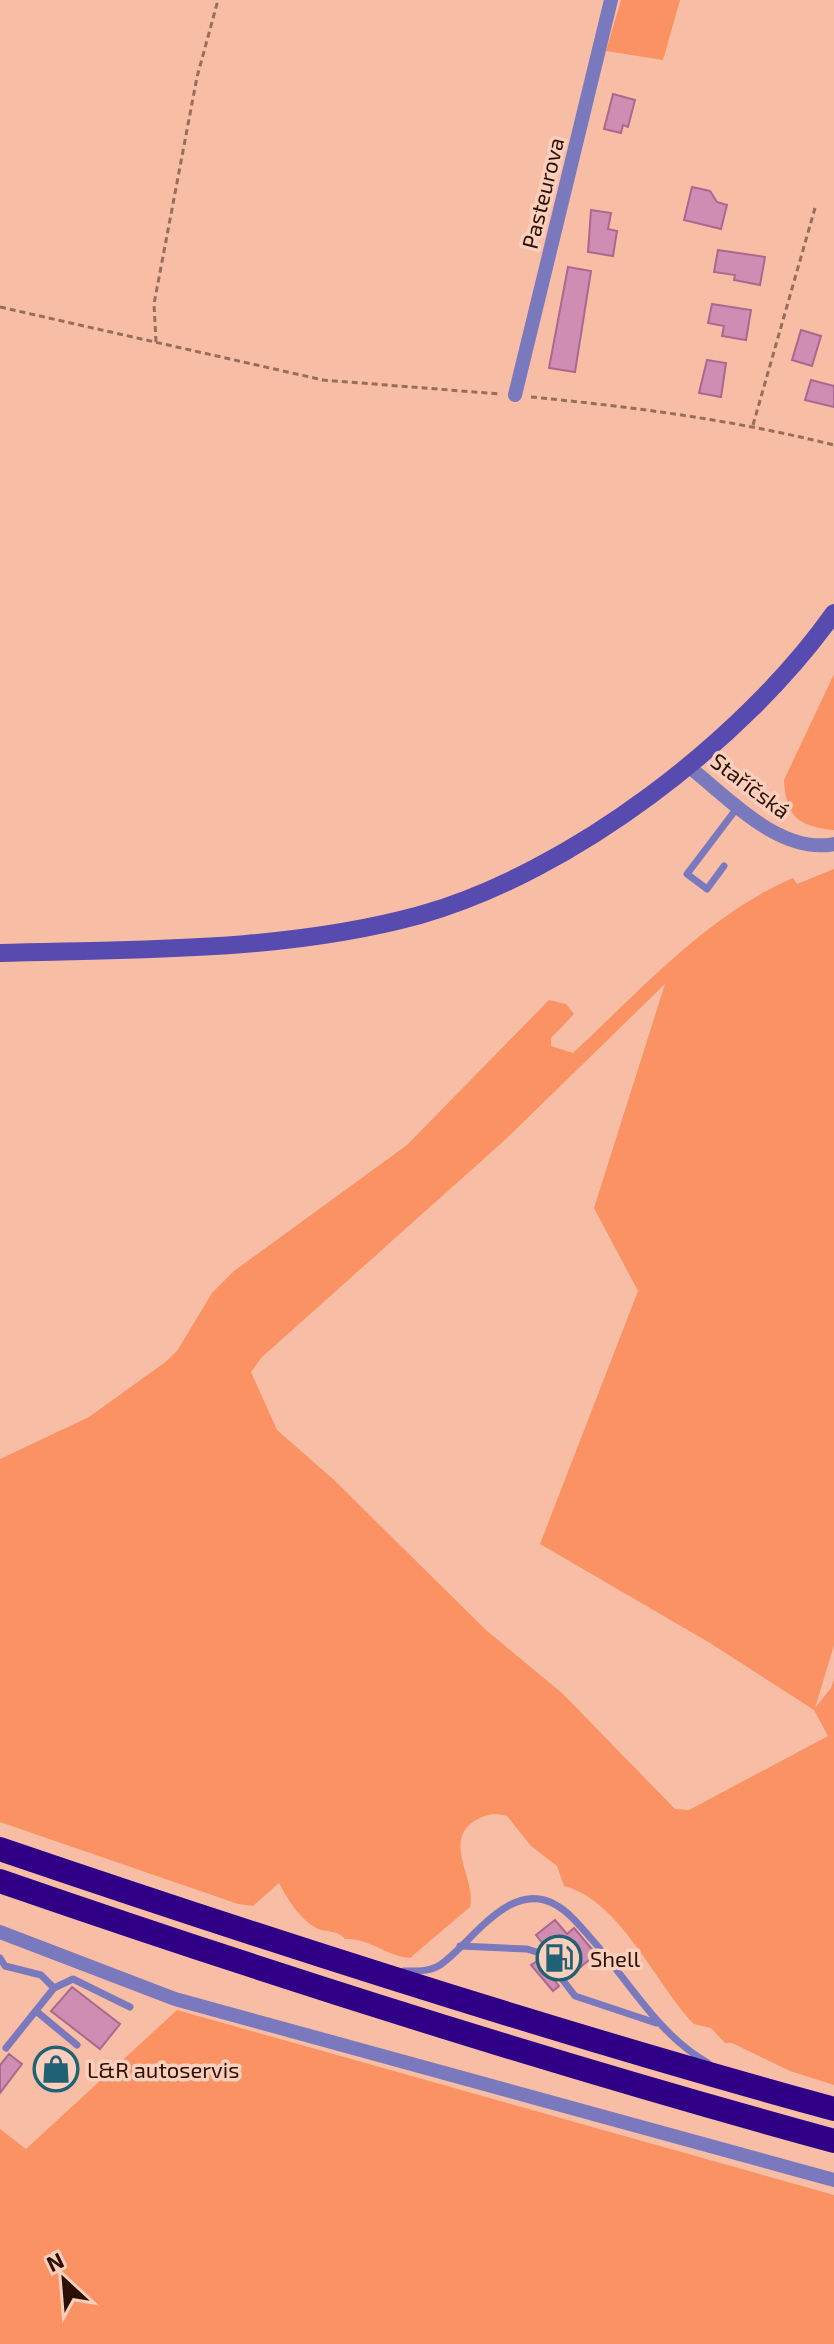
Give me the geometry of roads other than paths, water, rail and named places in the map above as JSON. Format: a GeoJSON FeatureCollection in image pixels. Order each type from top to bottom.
{"type":"FeatureCollection","features":[{"type":"Feature","properties":{"kind":"highway"},"geometry":{"type":"LineString","coordinates":[[0,1849],[296,1949],[566,2034],[834,2109]]}},
{"type":"Feature","properties":{"kind":"highway"},"geometry":{"type":"LineString","coordinates":[[0,1881],[287,1978],[557,2063],[834,2141]]}},
{"type":"Feature","properties":{"kind":"street","name":"Pasteurova"},"geometry":{"type":"LineString","coordinates":[[515,395],[611,0]]}},
{"type":"Feature","properties":{"kind":"street"},"geometry":{"type":"LineString","coordinates":[[0,953],[252,943],[329,933],[421,914],[549,860],[619,816],[688,766],[785,675],[834,613]]}},
{"type":"Feature","properties":{"kind":"street","name":"Staříčská"},"geometry":{"type":"LineString","coordinates":[[688,766],[779,835],[803,844],[834,844]]}},
{"type":"Feature","properties":{"kind":"street"},"geometry":{"type":"LineString","coordinates":[[0,1932],[175,1999],[834,2180]]}},
{"type":"Feature","properties":{"kind":"lane"},"geometry":{"type":"LineString","coordinates":[[724,866],[707,889],[687,874],[739,806]]}},
{"type":"Feature","properties":{"kind":"lane"},"geometry":{"type":"LineString","coordinates":[[296,1949],[404,1971],[422,1971],[438,1966],[515,1901],[548,1900],[579,1924],[635,1989],[658,2023],[687,2051],[712,2065],[791,2098]]}},
{"type":"Feature","properties":{"kind":"lane"},"geometry":{"type":"LineString","coordinates":[[460,1946],[527,1949],[543,1954],[575,1996],[658,2023]]}},
{"type":"Feature","properties":{"kind":"lane"},"geometry":{"type":"LineString","coordinates":[[2,1966],[41,1975],[54,1988]]}},
{"type":"Feature","properties":{"kind":"lane"},"geometry":{"type":"LineString","coordinates":[[6,2048],[54,1988],[73,1979],[130,2007]]}},
{"type":"Feature","properties":{"kind":"lane"},"geometry":{"type":"LineString","coordinates":[[36,2011],[77,2045]]}},
{"type":"Feature","properties":{"kind":"place","name":"Shell"},"geometry":{"type":"Point","coordinates":[559,1958]}},
{"type":"Feature","properties":{"kind":"place","name":"L&R autoservis"},"geometry":{"type":"Point","coordinates":[56,2069]}}]}
